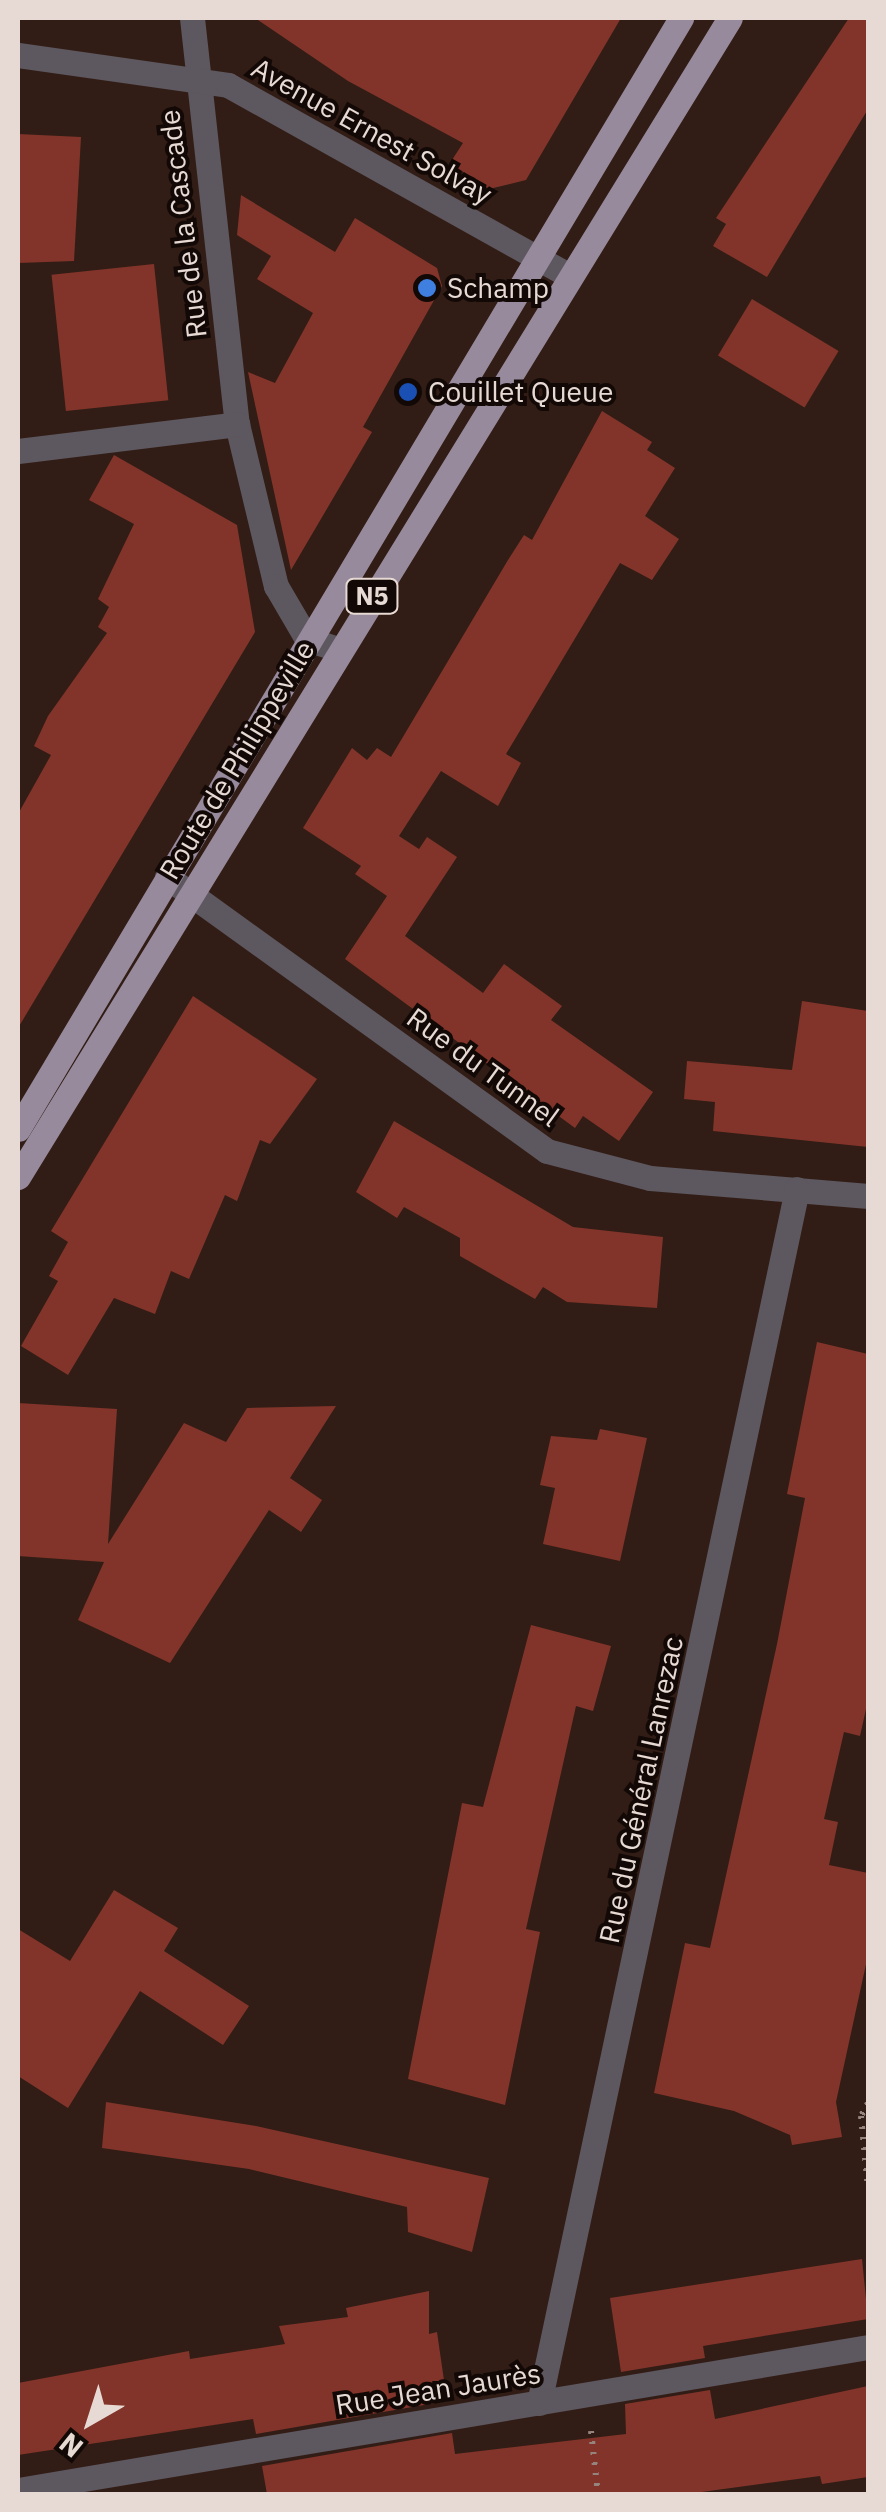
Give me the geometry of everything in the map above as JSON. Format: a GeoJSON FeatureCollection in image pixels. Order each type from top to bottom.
{"type":"FeatureCollection","features":[{"type":"Feature","properties":{"kind":"main road","name":"Route de Philippeville"},"geometry":{"type":"LineString","coordinates":[[18,1129],[681,18]]}},
{"type":"Feature","properties":{"kind":"main road","name":"Route de Philippeville"},"geometry":{"type":"LineString","coordinates":[[18,1177],[568,275],[730,18]]}},
{"type":"Feature","properties":{"kind":"street","name":"Rue de la Cascade"},"geometry":{"type":"LineString","coordinates":[[192,18],[237,424],[276,586],[307,639]]}},
{"type":"Feature","properties":{"kind":"street","name":"Avenue Ernest Solvay"},"geometry":{"type":"LineString","coordinates":[[18,55],[228,85],[568,275]]}},
{"type":"Feature","properties":{"kind":"street"},"geometry":{"type":"LineString","coordinates":[[18,451],[237,424]]}},
{"type":"Feature","properties":{"kind":"street"},"geometry":{"type":"LineString","coordinates":[[307,639],[340,650]]}},
{"type":"Feature","properties":{"kind":"street","name":"Rue du Tunnel"},"geometry":{"type":"LineString","coordinates":[[167,877],[547,1151],[650,1178],[868,1196]]}},
{"type":"Feature","properties":{"kind":"street","name":"Rue du Général Lanrezac"},"geometry":{"type":"LineString","coordinates":[[539,2403],[796,1189]]}},
{"type":"Feature","properties":{"kind":"street","name":"Rue Jean Jaurès"},"geometry":{"type":"LineString","coordinates":[[18,2490],[72,2486],[868,2347]]}},
{"type":"Feature","properties":{"kind":"path"},"geometry":{"type":"LineString","coordinates":[[868,2104],[861,2116],[868,2188]]}},
{"type":"Feature","properties":{"kind":"path"},"geometry":{"type":"LineString","coordinates":[[587,2394],[598,2494]]}},
{"type":"Feature","properties":{"kind":"building"},"geometry":{"type":"Polygon","coordinates":[[[255,18],[621,18],[526,180],[489,189],[450,163],[463,143],[348,81],[255,18]]]}},
{"type":"Feature","properties":{"kind":"building"},"geometry":{"type":"Polygon","coordinates":[[[849,18],[868,18],[868,109],[767,277],[713,246],[726,224],[716,218],[849,18]]]}},
{"type":"Feature","properties":{"kind":"building"},"geometry":{"type":"Polygon","coordinates":[[[18,134],[81,137],[74,261],[18,263],[18,134]]]}},
{"type":"Feature","properties":{"kind":"building"},"geometry":{"type":"Polygon","coordinates":[[[241,195],[335,252],[355,218],[437,268],[442,286],[363,427],[372,432],[291,570],[248,372],[275,383],[313,313],[257,279],[271,256],[237,235],[241,195]]]}},
{"type":"Feature","properties":{"kind":"building"},"geometry":{"type":"Polygon","coordinates":[[[154,264],[168,400],[66,411],[52,275],[154,264]]]}},
{"type":"Feature","properties":{"kind":"building"},"geometry":{"type":"Polygon","coordinates":[[[752,299],[839,351],[805,408],[718,356],[752,299]]]}},
{"type":"Feature","properties":{"kind":"building"},"geometry":{"type":"Polygon","coordinates":[[[602,411],[652,442],[647,450],[675,468],[645,516],[679,539],[652,580],[620,563],[506,754],[521,763],[498,806],[441,771],[399,836],[419,849],[427,837],[457,857],[405,936],[483,993],[504,964],[562,1006],[551,1020],[653,1092],[619,1141],[583,1116],[575,1128],[345,959],[387,896],[355,874],[361,866],[303,828],[352,748],[367,760],[377,748],[391,757],[524,535],[532,540],[602,411]]]}},
{"type":"Feature","properties":{"kind":"building"},"geometry":{"type":"Polygon","coordinates":[[[114,455],[237,525],[255,632],[18,1028],[18,814],[51,755],[34,746],[48,716],[107,633],[98,627],[109,607],[98,599],[134,524],[89,500],[114,455]]]}},
{"type":"Feature","properties":{"kind":"building"},"geometry":{"type":"Polygon","coordinates":[[[193,996],[317,1079],[270,1144],[260,1140],[237,1201],[225,1195],[189,1279],[171,1271],[155,1314],[114,1298],[68,1375],[21,1346],[58,1281],[49,1276],[68,1242],[51,1231],[193,996]]]}},
{"type":"Feature","properties":{"kind":"building"},"geometry":{"type":"Polygon","coordinates":[[[802,1001],[868,1011],[868,1147],[713,1131],[715,1102],[684,1099],[687,1061],[792,1070],[802,1001]]]}},
{"type":"Feature","properties":{"kind":"building"},"geometry":{"type":"Polygon","coordinates":[[[394,1121],[573,1227],[663,1237],[657,1308],[567,1302],[543,1287],[535,1299],[460,1256],[460,1238],[404,1207],[397,1218],[356,1192],[394,1121]]]}},
{"type":"Feature","properties":{"kind":"building"},"geometry":{"type":"Polygon","coordinates":[[[817,1342],[868,1354],[868,1700],[860,1736],[844,1732],[824,1819],[838,1822],[829,1865],[868,1873],[868,1955],[836,2102],[842,2137],[792,2145],[790,2135],[734,2111],[654,2093],[685,1943],[710,1948],[777,1644],[805,1498],[787,1494],[817,1342]]]}},
{"type":"Feature","properties":{"kind":"building"},"geometry":{"type":"Polygon","coordinates":[[[18,1403],[117,1409],[108,1544],[184,1423],[226,1442],[247,1408],[336,1406],[290,1478],[322,1500],[301,1532],[269,1510],[170,1663],[78,1620],[104,1562],[18,1556],[18,1403]]]}},
{"type":"Feature","properties":{"kind":"building"},"geometry":{"type":"Polygon","coordinates":[[[600,1429],[647,1438],[620,1561],[543,1544],[555,1488],[540,1485],[551,1436],[597,1440],[600,1429]]]}},
{"type":"Feature","properties":{"kind":"building"},"geometry":{"type":"Polygon","coordinates":[[[531,1625],[611,1646],[593,1711],[576,1706],[526,1929],[540,1932],[505,2105],[408,2079],[462,1803],[483,1807],[531,1625]]]}},
{"type":"Feature","properties":{"kind":"building"},"geometry":{"type":"Polygon","coordinates":[[[114,1890],[178,1928],[164,1951],[249,2006],[223,2045],[140,1991],[68,2108],[18,2076],[18,1929],[70,1961],[114,1890]]]}},
{"type":"Feature","properties":{"kind":"building"},"geometry":{"type":"Polygon","coordinates":[[[106,2102],[256,2126],[489,2178],[472,2252],[408,2232],[407,2207],[249,2169],[102,2148],[106,2102]]]}},
{"type":"Feature","properties":{"kind":"building"},"geometry":{"type":"Polygon","coordinates":[[[862,2259],[868,2319],[703,2346],[705,2358],[621,2372],[610,2298],[862,2259]]]}},
{"type":"Feature","properties":{"kind":"building"},"geometry":{"type":"Polygon","coordinates":[[[429,2291],[429,2334],[437,2332],[447,2401],[256,2434],[253,2419],[18,2455],[18,2383],[189,2351],[190,2359],[285,2344],[279,2326],[348,2317],[346,2308],[429,2291]]]}},
{"type":"Feature","properties":{"kind":"building"},"geometry":{"type":"Polygon","coordinates":[[[868,2386],[868,2477],[822,2484],[820,2476],[687,2494],[267,2494],[262,2466],[452,2433],[455,2454],[626,2434],[625,2404],[710,2390],[715,2419],[868,2386]]]}},
{"type":"Feature","properties":{"kind":"place","name":"Schamp"},"geometry":{"type":"Point","coordinates":[427,288]}},
{"type":"Feature","properties":{"kind":"place","name":"Couillet Queue"},"geometry":{"type":"Point","coordinates":[408,392]}}]}
